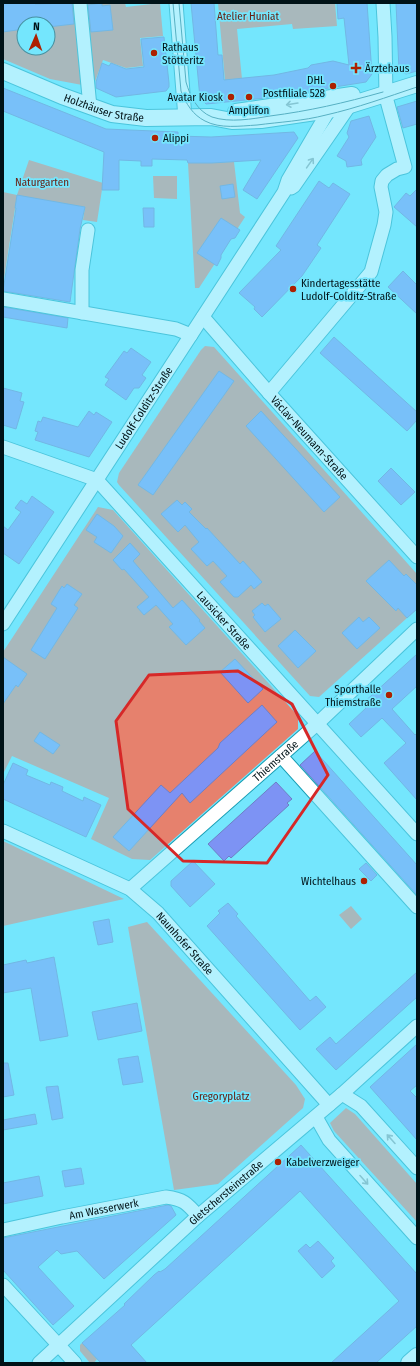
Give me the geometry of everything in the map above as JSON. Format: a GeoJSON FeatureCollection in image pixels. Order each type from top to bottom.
{"type":"FeatureCollection","features":[{"type":"Feature","properties":{"kind":"main road","name":"Holzhäuser Straße"},"geometry":{"type":"LineString","coordinates":[[3,71],[90,107],[112,114],[146,118],[211,117],[228,113],[284,106],[346,95],[386,93]]}},
{"type":"Feature","properties":{"kind":"main road","name":"Holzhäuser Straße"},"geometry":{"type":"LineString","coordinates":[[211,117],[232,121],[261,120],[329,110],[417,84]]}},
{"type":"Feature","properties":{"kind":"main road"},"geometry":{"type":"LineString","coordinates":[[409,1363],[417,1356]]}},
{"type":"Feature","properties":{"kind":"street"},"geometry":{"type":"LineString","coordinates":[[80,3],[90,107]]}},
{"type":"Feature","properties":{"kind":"street"},"geometry":{"type":"LineString","coordinates":[[176,3],[185,118]]}},
{"type":"Feature","properties":{"kind":"street"},"geometry":{"type":"LineString","coordinates":[[269,393],[371,272],[386,216],[381,187],[382,181],[387,175],[397,169],[411,165],[389,110],[386,93],[383,3]]}},
{"type":"Feature","properties":{"kind":"street","name":"Ludolf-Colditz-Straße"},"geometry":{"type":"LineString","coordinates":[[284,192],[294,186],[350,105]]}},
{"type":"Feature","properties":{"kind":"street","name":"Ludolf-Colditz-Straße"},"geometry":{"type":"LineString","coordinates":[[3,624],[284,192],[288,180],[329,110]]}},
{"type":"Feature","properties":{"kind":"street"},"geometry":{"type":"LineString","coordinates":[[82,313],[82,270],[88,230]]}},
{"type":"Feature","properties":{"kind":"street"},"geometry":{"type":"LineString","coordinates":[[3,299],[176,329],[191,335]]}},
{"type":"Feature","properties":{"kind":"street","name":"Václav-Neumann-Straße"},"geometry":{"type":"LineString","coordinates":[[203,317],[269,393],[417,557]]}},
{"type":"Feature","properties":{"kind":"street","name":"Lausicker Straße"},"geometry":{"type":"LineString","coordinates":[[3,447],[97,480],[417,834]]}},
{"type":"Feature","properties":{"kind":"street","name":"Thiemstraße"},"geometry":{"type":"LineString","coordinates":[[130,890],[317,724],[417,629]]}},
{"type":"Feature","properties":{"kind":"street"},"geometry":{"type":"LineString","coordinates":[[281,756],[417,907]]}},
{"type":"Feature","properties":{"kind":"street","name":"Naunhofer Straße"},"geometry":{"type":"LineString","coordinates":[[3,831],[130,890],[158,913],[329,1106]]}},
{"type":"Feature","properties":{"kind":"street","name":"Gletschersteinstraße"},"geometry":{"type":"LineString","coordinates":[[39,1363],[198,1216],[329,1106],[417,1026]]}},
{"type":"Feature","properties":{"kind":"street"},"geometry":{"type":"LineString","coordinates":[[342,1094],[361,1106],[417,1168]]}},
{"type":"Feature","properties":{"kind":"street"},"geometry":{"type":"LineString","coordinates":[[316,1117],[329,1140],[417,1238]]}},
{"type":"Feature","properties":{"kind":"street","name":"Am Wasserwerk"},"geometry":{"type":"LineString","coordinates":[[3,1230],[166,1197],[179,1198],[188,1204],[198,1216]]}},
{"type":"Feature","properties":{"kind":"street"},"geometry":{"type":"LineString","coordinates":[[3,1285],[75,1363]]}},
{"type":"Feature","properties":{"kind":"highlighted area"},"geometry":{"type":"Polygon","coordinates":[[[238,671],[292,704],[328,775],[267,863],[183,861],[128,809],[116,721],[149,675],[238,671]]]}},
{"type":"Feature","properties":{"kind":"green space"},"geometry":{"type":"Polygon","coordinates":[[[3,3],[125,3],[126,7],[160,3],[163,36],[140,38],[143,66],[126,68],[103,60],[93,87],[50,79],[3,59],[3,3]]]}},
{"type":"Feature","properties":{"kind":"green space","name":"Atelier Huniat"},"geometry":{"type":"Polygon","coordinates":[[[218,3],[335,3],[337,26],[293,29],[292,24],[237,29],[242,79],[225,80],[218,3]]]}},
{"type":"Feature","properties":{"kind":"green space","name":"Naturgarten"},"geometry":{"type":"Polygon","coordinates":[[[29,160],[103,183],[97,222],[83,220],[85,207],[17,196],[3,285],[3,192],[17,195],[29,160]]]}},
{"type":"Feature","properties":{"kind":"green space"},"geometry":{"type":"Polygon","coordinates":[[[234,162],[240,213],[245,217],[199,288],[195,288],[188,163],[234,162]]]}},
{"type":"Feature","properties":{"kind":"green space"},"geometry":{"type":"Polygon","coordinates":[[[153,176],[177,176],[177,199],[154,198],[153,176]]]}},
{"type":"Feature","properties":{"kind":"green space"},"geometry":{"type":"Polygon","coordinates":[[[205,346],[214,347],[417,574],[417,609],[319,697],[310,696],[117,482],[119,473],[205,346]]]}},
{"type":"Feature","properties":{"kind":"green space"},"geometry":{"type":"Polygon","coordinates":[[[98,507],[113,510],[298,716],[298,729],[150,860],[132,859],[91,839],[109,798],[12,756],[3,774],[3,652],[98,507]]]}},
{"type":"Feature","properties":{"kind":"green space"},"geometry":{"type":"Polygon","coordinates":[[[3,841],[124,899],[3,926],[3,841]]]}},
{"type":"Feature","properties":{"kind":"green space"},"geometry":{"type":"Polygon","coordinates":[[[351,906],[362,919],[351,929],[339,915],[351,906]]]}},
{"type":"Feature","properties":{"kind":"green space","name":"Gregoryplatz"},"geometry":{"type":"Polygon","coordinates":[[[147,922],[296,1085],[305,1099],[303,1108],[218,1184],[174,1190],[128,927],[147,922]]]}},
{"type":"Feature","properties":{"kind":"green space"},"geometry":{"type":"Polygon","coordinates":[[[346,1108],[355,1114],[417,1184],[417,1222],[334,1131],[330,1123],[346,1108]]]}},
{"type":"Feature","properties":{"kind":"green space"},"geometry":{"type":"Polygon","coordinates":[[[82,1343],[97,1359],[94,1363],[90,1363],[80,1351],[80,1345],[82,1343]]]}},
{"type":"Feature","properties":{"kind":"building"},"geometry":{"type":"Polygon","coordinates":[[[3,3],[72,3],[74,24],[56,26],[56,16],[16,16],[16,30],[3,32],[3,3]]]}},
{"type":"Feature","properties":{"kind":"building"},"geometry":{"type":"Polygon","coordinates":[[[102,3],[102,6],[110,5],[113,30],[91,32],[88,5],[102,3]]]}},
{"type":"Feature","properties":{"kind":"building"},"geometry":{"type":"Polygon","coordinates":[[[191,3],[214,3],[218,55],[222,55],[224,80],[274,75],[333,61],[349,65],[344,18],[338,19],[337,3],[367,3],[372,74],[366,82],[266,98],[206,104],[200,98],[191,3]]]}},
{"type":"Feature","properties":{"kind":"building"},"geometry":{"type":"Polygon","coordinates":[[[396,3],[417,3],[417,71],[406,74],[399,70],[396,3]]]}},
{"type":"Feature","properties":{"kind":"building","name":"Rathaus Stötteritz"},"geometry":{"type":"Polygon","coordinates":[[[164,37],[169,83],[169,87],[166,91],[116,97],[96,88],[96,82],[102,63],[109,66],[111,63],[126,69],[144,67],[141,39],[164,37]]]}},
{"type":"Feature","properties":{"kind":"building"},"geometry":{"type":"Polygon","coordinates":[[[3,88],[106,129],[178,132],[178,136],[211,137],[294,132],[298,138],[257,199],[243,190],[261,160],[188,163],[187,160],[152,159],[152,166],[141,166],[141,161],[119,160],[119,190],[102,190],[104,152],[3,111],[3,88]]]}},
{"type":"Feature","properties":{"kind":"building"},"geometry":{"type":"Polygon","coordinates":[[[417,101],[417,124],[403,128],[397,107],[417,101]]]}},
{"type":"Feature","properties":{"kind":"building"},"geometry":{"type":"Polygon","coordinates":[[[369,116],[376,137],[361,160],[362,165],[347,167],[346,161],[337,156],[349,137],[347,133],[351,121],[369,116]]]}},
{"type":"Feature","properties":{"kind":"building"},"geometry":{"type":"Polygon","coordinates":[[[319,181],[329,188],[333,183],[350,194],[317,245],[321,248],[302,276],[262,317],[254,309],[255,307],[239,293],[281,250],[276,246],[319,181]]]}},
{"type":"Feature","properties":{"kind":"building"},"geometry":{"type":"Polygon","coordinates":[[[233,184],[235,197],[222,199],[220,186],[233,184]]]}},
{"type":"Feature","properties":{"kind":"building"},"geometry":{"type":"Polygon","coordinates":[[[417,189],[417,227],[394,207],[406,193],[410,196],[417,189]]]}},
{"type":"Feature","properties":{"kind":"building"},"geometry":{"type":"Polygon","coordinates":[[[17,195],[85,207],[80,229],[70,302],[3,291],[17,195]]]}},
{"type":"Feature","properties":{"kind":"building"},"geometry":{"type":"Polygon","coordinates":[[[143,208],[154,208],[154,227],[144,227],[143,208]]]}},
{"type":"Feature","properties":{"kind":"building"},"geometry":{"type":"Polygon","coordinates":[[[221,218],[240,230],[235,238],[231,239],[221,255],[217,266],[197,253],[221,218]]]}},
{"type":"Feature","properties":{"kind":"building"},"geometry":{"type":"Polygon","coordinates":[[[403,271],[417,285],[417,314],[388,287],[403,271]]]}},
{"type":"Feature","properties":{"kind":"building"},"geometry":{"type":"Polygon","coordinates":[[[3,307],[68,318],[67,328],[3,317],[3,307]]]}},
{"type":"Feature","properties":{"kind":"building"},"geometry":{"type":"Polygon","coordinates":[[[334,337],[417,412],[417,420],[407,431],[320,353],[334,337]]]}},
{"type":"Feature","properties":{"kind":"building"},"geometry":{"type":"Polygon","coordinates":[[[131,348],[151,362],[142,375],[146,378],[139,388],[134,388],[126,400],[105,385],[109,379],[105,377],[124,351],[127,353],[131,348]]]}},
{"type":"Feature","properties":{"kind":"building"},"geometry":{"type":"Polygon","coordinates":[[[219,371],[234,381],[153,495],[138,485],[219,371]]]}},
{"type":"Feature","properties":{"kind":"building"},"geometry":{"type":"Polygon","coordinates":[[[3,388],[22,393],[20,401],[24,402],[16,429],[3,425],[3,388]]]}},
{"type":"Feature","properties":{"kind":"building"},"geometry":{"type":"Polygon","coordinates":[[[89,411],[94,415],[96,412],[112,422],[89,457],[35,440],[38,432],[35,431],[38,421],[41,422],[43,417],[78,427],[89,411]]]}},
{"type":"Feature","properties":{"kind":"building"},"geometry":{"type":"Polygon","coordinates":[[[261,411],[340,497],[324,512],[246,426],[261,411]]]}},
{"type":"Feature","properties":{"kind":"building"},"geometry":{"type":"Polygon","coordinates":[[[391,468],[415,492],[401,505],[378,481],[391,468]]]}},
{"type":"Feature","properties":{"kind":"building"},"geometry":{"type":"Polygon","coordinates":[[[32,496],[54,512],[19,564],[3,553],[3,526],[8,530],[21,512],[15,508],[21,500],[27,504],[32,496]]]}},
{"type":"Feature","properties":{"kind":"building"},"geometry":{"type":"Polygon","coordinates":[[[177,500],[182,505],[185,502],[192,509],[189,512],[206,529],[207,528],[240,564],[243,561],[262,582],[254,589],[251,585],[238,597],[234,597],[220,582],[227,576],[213,561],[207,566],[191,549],[199,542],[185,525],[178,532],[161,514],[177,500]]]}},
{"type":"Feature","properties":{"kind":"building"},"geometry":{"type":"Polygon","coordinates":[[[97,514],[114,526],[123,536],[111,553],[94,542],[97,537],[86,530],[97,514]]]}},
{"type":"Feature","properties":{"kind":"building"},"geometry":{"type":"Polygon","coordinates":[[[130,543],[140,554],[133,561],[173,608],[182,600],[200,620],[199,621],[205,628],[186,645],[169,627],[173,624],[156,605],[144,615],[137,607],[149,597],[124,569],[122,570],[113,560],[130,543]]]}},
{"type":"Feature","properties":{"kind":"building"},"geometry":{"type":"Polygon","coordinates":[[[389,560],[404,576],[406,574],[417,585],[417,609],[407,618],[398,608],[396,611],[366,581],[389,560]]]}},
{"type":"Feature","properties":{"kind":"building"},"geometry":{"type":"Polygon","coordinates":[[[67,584],[82,594],[74,605],[78,608],[45,659],[31,650],[57,608],[51,604],[62,586],[64,588],[67,584]]]}},
{"type":"Feature","properties":{"kind":"building"},"geometry":{"type":"Polygon","coordinates":[[[262,603],[265,606],[268,604],[281,619],[265,632],[253,617],[255,615],[252,611],[262,603]]]}},
{"type":"Feature","properties":{"kind":"building"},"geometry":{"type":"Polygon","coordinates":[[[359,617],[363,622],[369,617],[380,628],[357,649],[342,633],[359,617]]]}},
{"type":"Feature","properties":{"kind":"building"},"geometry":{"type":"Polygon","coordinates":[[[295,630],[316,651],[298,668],[278,646],[295,630]]]}},
{"type":"Feature","properties":{"kind":"building"},"geometry":{"type":"Polygon","coordinates":[[[417,654],[417,686],[392,709],[415,735],[417,733],[417,800],[384,763],[406,743],[382,718],[361,737],[349,724],[366,708],[362,704],[417,654]]]}},
{"type":"Feature","properties":{"kind":"building"},"geometry":{"type":"Polygon","coordinates":[[[3,657],[27,674],[18,687],[16,685],[3,704],[3,657]]]}},
{"type":"Feature","properties":{"kind":"building"},"geometry":{"type":"Polygon","coordinates":[[[235,659],[263,689],[248,703],[220,672],[235,659]]]}},
{"type":"Feature","properties":{"kind":"building"},"geometry":{"type":"Polygon","coordinates":[[[262,705],[277,722],[190,803],[182,793],[129,851],[113,837],[161,785],[170,793],[218,748],[220,743],[262,705]]]}},
{"type":"Feature","properties":{"kind":"building"},"geometry":{"type":"Polygon","coordinates":[[[40,732],[60,745],[53,754],[34,741],[40,732]]]}},
{"type":"Feature","properties":{"kind":"building"},"geometry":{"type":"Polygon","coordinates":[[[315,751],[417,865],[417,895],[300,765],[315,751]]]}},
{"type":"Feature","properties":{"kind":"building"},"geometry":{"type":"Polygon","coordinates":[[[13,763],[28,770],[26,775],[50,785],[51,782],[63,787],[62,791],[83,801],[84,797],[101,805],[86,837],[3,799],[3,785],[13,763]]]}},
{"type":"Feature","properties":{"kind":"building"},"geometry":{"type":"Polygon","coordinates":[[[276,782],[292,799],[287,803],[289,805],[231,858],[229,856],[224,861],[208,844],[276,782]]]}},
{"type":"Feature","properties":{"kind":"building"},"geometry":{"type":"Polygon","coordinates":[[[193,861],[215,884],[190,907],[171,886],[171,881],[193,861]]]}},
{"type":"Feature","properties":{"kind":"building"},"geometry":{"type":"Polygon","coordinates":[[[366,863],[377,875],[371,881],[359,869],[366,863]]]}},
{"type":"Feature","properties":{"kind":"building"},"geometry":{"type":"Polygon","coordinates":[[[228,903],[238,914],[236,916],[310,1001],[316,996],[326,1007],[300,1030],[207,926],[220,913],[218,911],[228,903]]]}},
{"type":"Feature","properties":{"kind":"building"},"geometry":{"type":"Polygon","coordinates":[[[109,919],[113,942],[98,945],[93,922],[109,919]]]}},
{"type":"Feature","properties":{"kind":"building"},"geometry":{"type":"Polygon","coordinates":[[[54,957],[68,1036],[40,1041],[31,988],[3,993],[3,965],[26,960],[27,963],[54,957]]]}},
{"type":"Feature","properties":{"kind":"building"},"geometry":{"type":"Polygon","coordinates":[[[417,972],[417,997],[336,1070],[316,1049],[330,1037],[336,1044],[417,972]]]}},
{"type":"Feature","properties":{"kind":"building"},"geometry":{"type":"Polygon","coordinates":[[[137,1003],[142,1031],[98,1040],[92,1012],[137,1003]]]}},
{"type":"Feature","properties":{"kind":"building"},"geometry":{"type":"Polygon","coordinates":[[[417,1044],[417,1085],[410,1091],[417,1098],[417,1140],[370,1087],[417,1044]]]}},
{"type":"Feature","properties":{"kind":"building"},"geometry":{"type":"Polygon","coordinates":[[[138,1056],[143,1082],[123,1085],[118,1059],[138,1056]]]}},
{"type":"Feature","properties":{"kind":"building"},"geometry":{"type":"Polygon","coordinates":[[[3,1063],[8,1063],[14,1095],[3,1097],[3,1063]]]}},
{"type":"Feature","properties":{"kind":"building"},"geometry":{"type":"Polygon","coordinates":[[[58,1086],[63,1118],[52,1120],[46,1087],[58,1086]]]}},
{"type":"Feature","properties":{"kind":"building"},"geometry":{"type":"Polygon","coordinates":[[[35,1114],[37,1124],[3,1130],[3,1120],[35,1114]]]}},
{"type":"Feature","properties":{"kind":"building"},"geometry":{"type":"Polygon","coordinates":[[[301,1145],[417,1274],[417,1326],[376,1363],[331,1363],[399,1301],[300,1191],[131,1345],[147,1363],[101,1363],[82,1343],[125,1305],[124,1304],[154,1275],[165,1269],[301,1145]]]}},
{"type":"Feature","properties":{"kind":"building"},"geometry":{"type":"Polygon","coordinates":[[[81,1168],[84,1184],[65,1187],[62,1171],[81,1168]]]}},
{"type":"Feature","properties":{"kind":"building"},"geometry":{"type":"Polygon","coordinates":[[[39,1176],[43,1196],[3,1204],[3,1183],[39,1176]]]}},
{"type":"Feature","properties":{"kind":"building"},"geometry":{"type":"Polygon","coordinates":[[[168,1205],[171,1206],[176,1215],[104,1279],[77,1251],[61,1254],[57,1250],[38,1267],[74,1306],[53,1325],[3,1270],[3,1238],[168,1205]]]}},
{"type":"Feature","properties":{"kind":"building"},"geometry":{"type":"Polygon","coordinates":[[[318,1241],[334,1258],[331,1261],[335,1266],[322,1278],[298,1251],[306,1244],[310,1248],[318,1241]]]}},
{"type":"Feature","properties":{"kind":"tram line"},"geometry":{"type":"LineString","coordinates":[[173,3],[181,91],[193,112],[201,119],[211,124],[224,126],[257,125],[309,119],[349,109],[417,87]]}},
{"type":"Feature","properties":{"kind":"tram line"},"geometry":{"type":"LineString","coordinates":[[179,3],[186,82],[198,107],[212,117],[226,120],[241,120],[299,112],[383,92]]}},
{"type":"Feature","properties":{"kind":"place","name":"Rathaus Stötteritz"},"geometry":{"type":"Point","coordinates":[154,53]}},
{"type":"Feature","properties":{"kind":"place","name":"Ärztehaus"},"geometry":{"type":"Point","coordinates":[356,68]}},
{"type":"Feature","properties":{"kind":"place","name":"DHL Postfiliale 528"},"geometry":{"type":"Point","coordinates":[333,86]}},
{"type":"Feature","properties":{"kind":"place","name":"Avatar Kiosk"},"geometry":{"type":"Point","coordinates":[231,97]}},
{"type":"Feature","properties":{"kind":"place","name":"Amplifon"},"geometry":{"type":"Point","coordinates":[249,97]}},
{"type":"Feature","properties":{"kind":"place","name":"Alippi"},"geometry":{"type":"Point","coordinates":[155,138]}},
{"type":"Feature","properties":{"kind":"place","name":"Kindertagesstätte Ludolf-Colditz-Straße"},"geometry":{"type":"Point","coordinates":[293,289]}},
{"type":"Feature","properties":{"kind":"place","name":"Sporthalle Thiemstraße"},"geometry":{"type":"Point","coordinates":[389,695]}},
{"type":"Feature","properties":{"kind":"place","name":"Wichtelhaus"},"geometry":{"type":"Point","coordinates":[364,881]}},
{"type":"Feature","properties":{"kind":"place","name":"Kabelverzweiger"},"geometry":{"type":"Point","coordinates":[278,1162]}}]}
